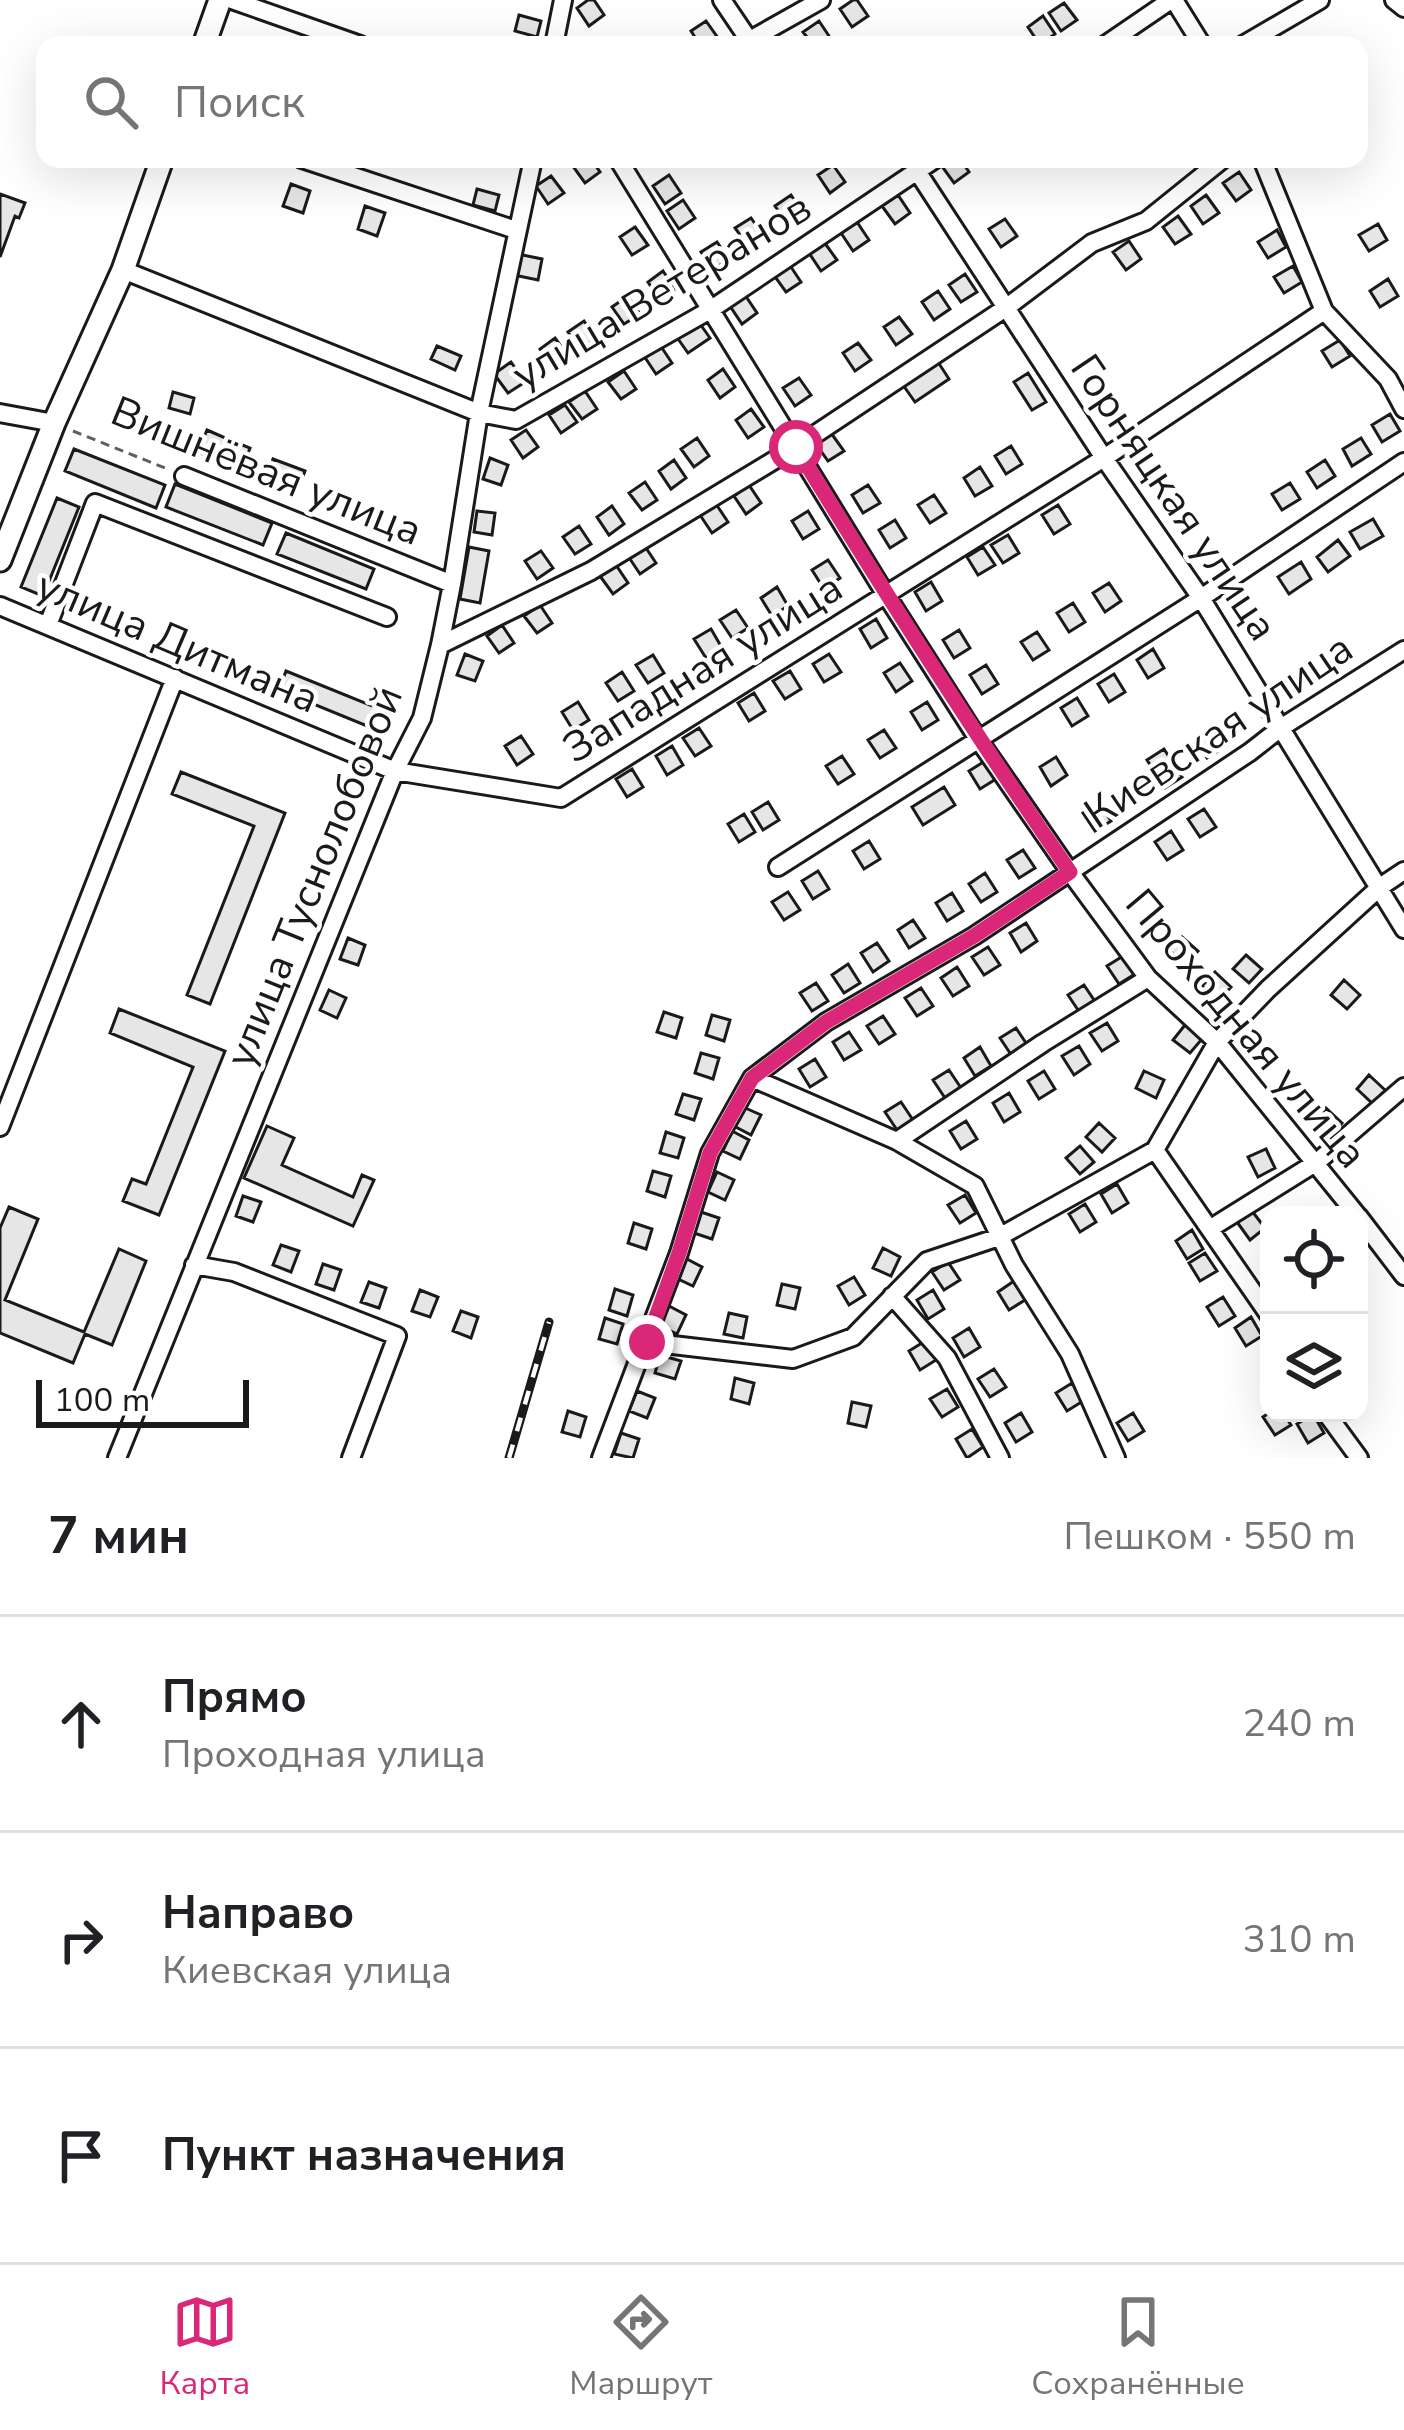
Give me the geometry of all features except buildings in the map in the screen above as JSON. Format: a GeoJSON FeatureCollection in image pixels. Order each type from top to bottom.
{"type":"FeatureCollection","features":[{"type":"Feature","properties":{"kind":"main road"},"geometry":{"type":"LineString","coordinates":[[206,36],[220,0]]}},
{"type":"Feature","properties":{"kind":"main road"},"geometry":{"type":"LineString","coordinates":[[0,560],[123,270],[159,168]]}},
{"type":"Feature","properties":{"kind":"street"},"geometry":{"type":"LineString","coordinates":[[232,0],[334,36]]}},
{"type":"Feature","properties":{"kind":"street"},"geometry":{"type":"LineString","coordinates":[[722,0],[741,36]]}},
{"type":"Feature","properties":{"kind":"street"},"geometry":{"type":"LineString","coordinates":[[757,36],[821,0]]}},
{"type":"Feature","properties":{"kind":"street"},"geometry":{"type":"LineString","coordinates":[[1119,36],[1173,0],[1196,36]]}},
{"type":"Feature","properties":{"kind":"street"},"geometry":{"type":"LineString","coordinates":[[1258,36],[1320,0]]}},
{"type":"Feature","properties":{"kind":"street"},"geometry":{"type":"LineString","coordinates":[[1394,0],[1404,8]]}},
{"type":"Feature","properties":{"kind":"street"},"geometry":{"type":"LineString","coordinates":[[555,36],[558,2]]}},
{"type":"Feature","properties":{"kind":"street"},"geometry":{"type":"LineString","coordinates":[[329,168],[516,230]]}},
{"type":"Feature","properties":{"kind":"street","name":"улица Туснолобовой"},"geometry":{"type":"LineString","coordinates":[[117,1458],[395,771],[422,718],[452,584],[479,413],[516,230],[534,168]]}},
{"type":"Feature","properties":{"kind":"street","name":"Проходная улица"},"geometry":{"type":"LineString","coordinates":[[623,168],[886,595],[1070,872],[1148,979],[1217,1042],[1350,1206]]}},
{"type":"Feature","properties":{"kind":"street","name":"улица Ветеранов"},"geometry":{"type":"LineString","coordinates":[[479,413],[516,420],[710,310],[922,168]]}},
{"type":"Feature","properties":{"kind":"street"},"geometry":{"type":"LineString","coordinates":[[440,645],[590,571],[796,447],[1007,307],[1092,243],[1147,221],[1212,168]]}},
{"type":"Feature","properties":{"kind":"street"},"geometry":{"type":"LineString","coordinates":[[1266,168],[1324,311],[1396,374],[1404,409]]}},
{"type":"Feature","properties":{"kind":"street","name":"Горняцкая улица"},"geometry":{"type":"LineString","coordinates":[[917,171],[1104,458],[1202,598],[1404,928]]}},
{"type":"Feature","properties":{"kind":"street"},"geometry":{"type":"LineString","coordinates":[[123,270],[479,413]]}},
{"type":"Feature","properties":{"kind":"street","name":"Западная улица"},"geometry":{"type":"LineString","coordinates":[[395,771],[561,798],[1104,458],[1324,311]]}},
{"type":"Feature","properties":{"kind":"street"},"geometry":{"type":"LineString","coordinates":[[0,413],[55,423]]}},
{"type":"Feature","properties":{"kind":"street"},"geometry":{"type":"LineString","coordinates":[[778,867],[1202,598],[1404,463]]}},
{"type":"Feature","properties":{"kind":"street","name":"Вишнёвая улица"},"geometry":{"type":"LineString","coordinates":[[184,476],[452,584]]}},
{"type":"Feature","properties":{"kind":"street"},"geometry":{"type":"LineString","coordinates":[[48,626],[95,503],[387,617]]}},
{"type":"Feature","properties":{"kind":"street","name":"улица Дитмана"},"geometry":{"type":"LineString","coordinates":[[0,606],[395,771]]}},
{"type":"Feature","properties":{"kind":"street","name":"Киевская улица"},"geometry":{"type":"LineString","coordinates":[[601,1458],[679,1253],[710,1153],[752,1078],[826,1022],[974,936],[1404,650]]}},
{"type":"Feature","properties":{"kind":"street"},"geometry":{"type":"LineString","coordinates":[[0,1127],[175,678]]}},
{"type":"Feature","properties":{"kind":"street"},"geometry":{"type":"LineString","coordinates":[[647,1342],[793,1359],[853,1337],[927,1261],[999,1237],[1155,1150],[1217,1042],[1268,989],[1380,887],[1404,871]]}},
{"type":"Feature","properties":{"kind":"street"},"geometry":{"type":"LineString","coordinates":[[897,1141],[1025,1054],[1148,979]]}},
{"type":"Feature","properties":{"kind":"street"},"geometry":{"type":"LineString","coordinates":[[752,1078],[897,1141],[975,1186],[999,1237],[1070,1354],[1116,1458]]}},
{"type":"Feature","properties":{"kind":"street"},"geometry":{"type":"LineString","coordinates":[[1211,1228],[1317,1162],[1404,1087]]}},
{"type":"Feature","properties":{"kind":"street"},"geometry":{"type":"LineString","coordinates":[[1155,1150],[1268,1314]]}},
{"type":"Feature","properties":{"kind":"street","name":"Проходная улица"},"geometry":{"type":"LineString","coordinates":[[1368,1229],[1404,1276]]}},
{"type":"Feature","properties":{"kind":"street"},"geometry":{"type":"LineString","coordinates":[[194,1264],[234,1272],[397,1336],[351,1458]]}},
{"type":"Feature","properties":{"kind":"street"},"geometry":{"type":"LineString","coordinates":[[892,1296],[946,1358],[1000,1458]]}},
{"type":"Feature","properties":{"kind":"street"},"geometry":{"type":"LineString","coordinates":[[1333,1422],[1359,1458]]}},
{"type":"Feature","properties":{"kind":"path","name":"Вишнёвая улица"},"geometry":{"type":"LineString","coordinates":[[55,423],[184,476]]}},
{"type":"Feature","properties":{"kind":"railway"},"geometry":{"type":"LineString","coordinates":[[509,1458],[549,1322]]}},
{"type":"Feature","properties":{"kind":"route"},"geometry":{"type":"LineString","coordinates":[[647,1342],[710,1153],[752,1078],[826,1022],[974,936],[1070,872],[978,739],[796,447]]}}]}
